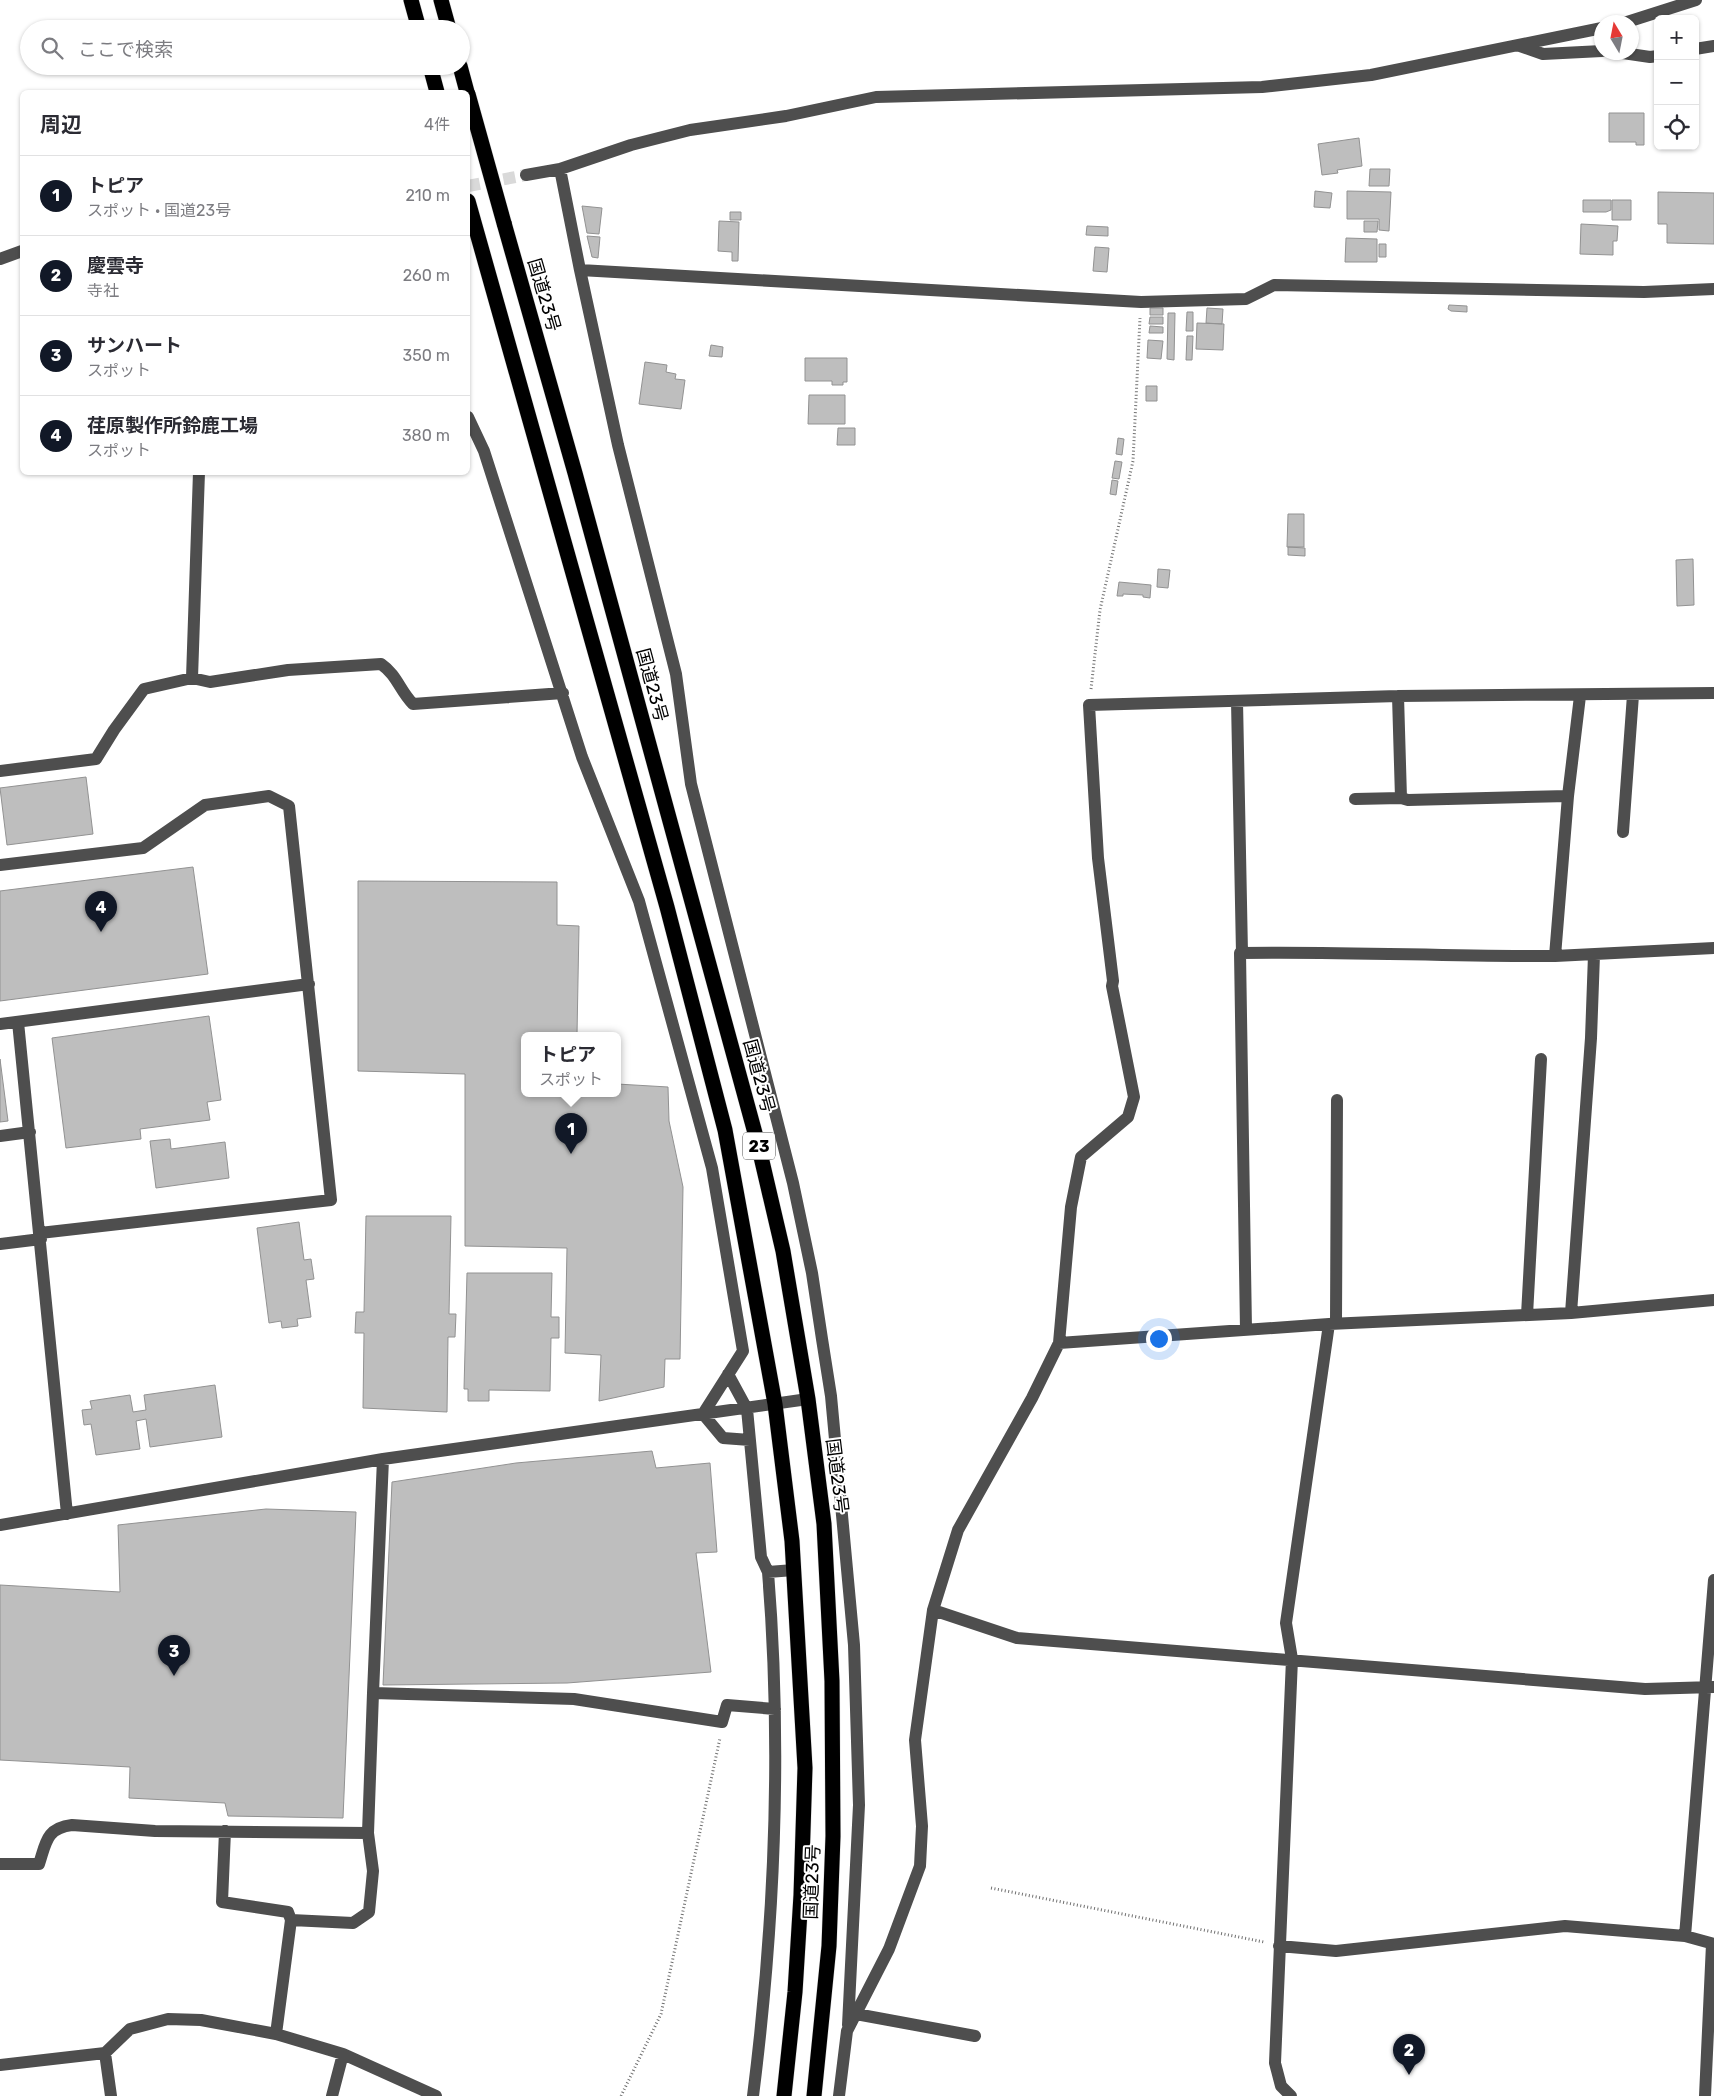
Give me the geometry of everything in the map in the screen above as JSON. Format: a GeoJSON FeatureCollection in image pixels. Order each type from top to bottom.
{"type":"FeatureCollection","features":[{"type":"Feature","properties":{"kind":"highway"},"geometry":{"type":"LineString","coordinates":[[411,0],[417,20]]}},
{"type":"Feature","properties":{"kind":"highway"},"geometry":{"type":"LineString","coordinates":[[441,0],[447,20]]}},
{"type":"Feature","properties":{"kind":"highway"},"geometry":{"type":"LineString","coordinates":[[432,75],[436,90]]}},
{"type":"Feature","properties":{"kind":"highway","name":"国道23号"},"geometry":{"type":"LineString","coordinates":[[462,75],[466,90]]}},
{"type":"Feature","properties":{"kind":"highway","name":"国道23号"},"geometry":{"type":"LineString","coordinates":[[470,104],[572,464],[758,1144],[783,1251],[808,1399],[824,1524],[832,1680],[833,1836],[829,1946],[814,2096]]}},
{"type":"Feature","properties":{"kind":"highway","name":"国道23号"},"geometry":{"type":"LineString","coordinates":[[470,209],[667,907],[723,1121],[776,1404],[794,1570],[805,1768],[801,1895],[795,1992],[784,2096]]}},
{"type":"Feature","properties":{"kind":"street"},"geometry":{"type":"LineString","coordinates":[[1639,18],[1696,0]]}},
{"type":"Feature","properties":{"kind":"street"},"geometry":{"type":"LineString","coordinates":[[526,175],[560,169],[631,145],[690,130],[786,116],[876,97],[1262,87],[1371,75],[1594,30]]}},
{"type":"Feature","properties":{"kind":"street"},"geometry":{"type":"LineString","coordinates":[[1518,46],[1543,54],[1594,51]]}},
{"type":"Feature","properties":{"kind":"street"},"geometry":{"type":"LineString","coordinates":[[1699,48],[1714,46]]}},
{"type":"Feature","properties":{"kind":"street"},"geometry":{"type":"LineString","coordinates":[[1639,55],[1654,56]]}},
{"type":"Feature","properties":{"kind":"street"},"geometry":{"type":"LineString","coordinates":[[560,169],[618,445],[676,674],[691,784],[793,1183],[812,1274],[831,1396],[854,1645],[859,1805],[847,2031],[839,2096]]}},
{"type":"Feature","properties":{"kind":"street"},"geometry":{"type":"LineString","coordinates":[[0,259],[20,252]]}},
{"type":"Feature","properties":{"kind":"street"},"geometry":{"type":"LineString","coordinates":[[580,270],[1141,302],[1246,299],[1274,285],[1644,292],[1714,289]]}},
{"type":"Feature","properties":{"kind":"street"},"geometry":{"type":"LineString","coordinates":[[470,421],[484,451],[582,757],[639,901],[712,1168],[743,1351],[703,1414]]}},
{"type":"Feature","properties":{"kind":"street"},"geometry":{"type":"LineString","coordinates":[[192,678],[199,475]]}},
{"type":"Feature","properties":{"kind":"street"},"geometry":{"type":"LineString","coordinates":[[0,772],[96,759],[114,730],[144,689],[192,678],[210,682],[288,670],[381,664],[395,674],[404,695],[413,704],[563,693]]}},
{"type":"Feature","properties":{"kind":"street"},"geometry":{"type":"LineString","coordinates":[[847,2031],[889,1949],[920,1866],[922,1826],[915,1740],[933,1610],[958,1530],[1032,1398],[1059,1343],[1071,1207],[1081,1157],[1128,1117],[1134,1097],[1112,986],[1112,972],[1098,858],[1089,705],[1398,696],[1580,696],[1714,693]]}},
{"type":"Feature","properties":{"kind":"street"},"geometry":{"type":"LineString","coordinates":[[1623,832],[1633,695]]}},
{"type":"Feature","properties":{"kind":"street"},"geometry":{"type":"LineString","coordinates":[[1398,696],[1401,798]]}},
{"type":"Feature","properties":{"kind":"street"},"geometry":{"type":"LineString","coordinates":[[1555,956],[1568,796],[1580,696]]}},
{"type":"Feature","properties":{"kind":"street"},"geometry":{"type":"LineString","coordinates":[[1237,700],[1246,1330]]}},
{"type":"Feature","properties":{"kind":"street"},"geometry":{"type":"LineString","coordinates":[[0,865],[143,848],[205,805],[269,796],[290,806],[331,1200],[40,1236],[0,1244]]}},
{"type":"Feature","properties":{"kind":"street"},"geometry":{"type":"LineString","coordinates":[[1355,799],[1401,798],[1408,800],[1568,796]]}},
{"type":"Feature","properties":{"kind":"street"},"geometry":{"type":"LineString","coordinates":[[1241,953],[1463,957],[1594,955],[1714,948]]}},
{"type":"Feature","properties":{"kind":"street"},"geometry":{"type":"LineString","coordinates":[[1571,1313],[1591,1038],[1594,955]]}},
{"type":"Feature","properties":{"kind":"street"},"geometry":{"type":"LineString","coordinates":[[0,1024],[308,984]]}},
{"type":"Feature","properties":{"kind":"street"},"geometry":{"type":"LineString","coordinates":[[18,1022],[67,1514]]}},
{"type":"Feature","properties":{"kind":"street"},"geometry":{"type":"LineString","coordinates":[[1527,1315],[1541,1059]]}},
{"type":"Feature","properties":{"kind":"street"},"geometry":{"type":"LineString","coordinates":[[1291,2096],[1281,2086],[1275,2063],[1292,1659],[1286,1623],[1332,1324],[1337,1100]]}},
{"type":"Feature","properties":{"kind":"street"},"geometry":{"type":"LineString","coordinates":[[0,1136],[30,1132]]}},
{"type":"Feature","properties":{"kind":"street"},"geometry":{"type":"LineString","coordinates":[[1059,1343],[1332,1324],[1571,1313],[1714,1300]]}},
{"type":"Feature","properties":{"kind":"street"},"geometry":{"type":"LineString","coordinates":[[728,1374],[747,1409],[761,1557],[768,1572],[775,1709],[771,1918],[753,2096]]}},
{"type":"Feature","properties":{"kind":"street"},"geometry":{"type":"LineString","coordinates":[[0,1525],[383,1459],[808,1399]]}},
{"type":"Feature","properties":{"kind":"street"},"geometry":{"type":"LineString","coordinates":[[703,1414],[723,1438],[750,1440]]}},
{"type":"Feature","properties":{"kind":"street"},"geometry":{"type":"LineString","coordinates":[[291,1920],[353,1923],[368,1912],[372,1871],[368,1833],[383,1459]]}},
{"type":"Feature","properties":{"kind":"street"},"geometry":{"type":"LineString","coordinates":[[768,1572],[794,1570]]}},
{"type":"Feature","properties":{"kind":"street"},"geometry":{"type":"LineString","coordinates":[[1686,1936],[1710,1687],[1714,1580]]}},
{"type":"Feature","properties":{"kind":"street"},"geometry":{"type":"LineString","coordinates":[[933,1610],[1017,1638],[1645,1689],[1710,1687]]}},
{"type":"Feature","properties":{"kind":"street"},"geometry":{"type":"LineString","coordinates":[[373,1693],[574,1699],[722,1722],[727,1705],[775,1709]]}},
{"type":"Feature","properties":{"kind":"street"},"geometry":{"type":"LineString","coordinates":[[0,1864],[38,1864],[49,1834],[60,1826],[155,1831],[368,1833]]}},
{"type":"Feature","properties":{"kind":"street"},"geometry":{"type":"LineString","coordinates":[[224,1831],[222,1902],[288,1912],[291,1920],[276,2034]]}},
{"type":"Feature","properties":{"kind":"street"},"geometry":{"type":"LineString","coordinates":[[1279,1946],[1336,1951],[1565,1926],[1686,1936],[1713,1944],[1705,2096]]}},
{"type":"Feature","properties":{"kind":"street"},"geometry":{"type":"LineString","coordinates":[[856,2014],[975,2036]]}},
{"type":"Feature","properties":{"kind":"street"},"geometry":{"type":"LineString","coordinates":[[0,2065],[105,2053],[130,2028],[168,2020],[201,2020],[276,2034],[343,2054],[436,2096]]}},
{"type":"Feature","properties":{"kind":"street"},"geometry":{"type":"LineString","coordinates":[[105,2053],[112,2096]]}},
{"type":"Feature","properties":{"kind":"street"},"geometry":{"type":"LineString","coordinates":[[332,2096],[343,2054]]}},
{"type":"Feature","properties":{"kind":"path"},"geometry":{"type":"LineString","coordinates":[[1089,705],[1100,610],[1133,461],[1141,302]]}},
{"type":"Feature","properties":{"kind":"path"},"geometry":{"type":"LineString","coordinates":[[621,2096],[660,2014],[722,1722]]}},
{"type":"Feature","properties":{"kind":"path"},"geometry":{"type":"LineString","coordinates":[[991,1888],[1172,1922],[1279,1946]]}},
{"type":"Feature","properties":{"kind":"building"},"geometry":{"type":"Polygon","coordinates":[[[1609,113],[1644,113],[1644,145],[1636,145],[1636,142],[1609,142],[1609,113]]]}},
{"type":"Feature","properties":{"kind":"building"},"geometry":{"type":"Polygon","coordinates":[[[1359,138],[1362,166],[1337,170],[1338,173],[1322,175],[1318,144],[1359,138]]]}},
{"type":"Feature","properties":{"kind":"building"},"geometry":{"type":"Polygon","coordinates":[[[1370,169],[1390,169],[1389,186],[1369,186],[1370,169]]]}},
{"type":"Feature","properties":{"kind":"building"},"geometry":{"type":"Polygon","coordinates":[[[1315,191],[1332,193],[1330,208],[1314,207],[1315,191]]]}},
{"type":"Feature","properties":{"kind":"building"},"geometry":{"type":"Polygon","coordinates":[[[1347,191],[1391,192],[1389,231],[1379,230],[1379,219],[1347,219],[1347,191]]]}},
{"type":"Feature","properties":{"kind":"building"},"geometry":{"type":"Polygon","coordinates":[[[1658,192],[1714,193],[1714,244],[1667,243],[1667,224],[1658,224],[1658,192]]]}},
{"type":"Feature","properties":{"kind":"building"},"geometry":{"type":"Polygon","coordinates":[[[1583,200],[1611,200],[1611,210],[1606,212],[1583,212],[1583,200]]]}},
{"type":"Feature","properties":{"kind":"building"},"geometry":{"type":"Polygon","coordinates":[[[1612,200],[1631,200],[1631,220],[1612,220],[1612,200]]]}},
{"type":"Feature","properties":{"kind":"building"},"geometry":{"type":"Polygon","coordinates":[[[582,206],[602,208],[599,234],[587,233],[582,206]]]}},
{"type":"Feature","properties":{"kind":"building"},"geometry":{"type":"Polygon","coordinates":[[[730,212],[741,212],[741,220],[730,220],[730,212]]]}},
{"type":"Feature","properties":{"kind":"building"},"geometry":{"type":"Polygon","coordinates":[[[719,221],[739,222],[738,261],[732,261],[732,252],[718,251],[719,221]]]}},
{"type":"Feature","properties":{"kind":"building"},"geometry":{"type":"Polygon","coordinates":[[[1364,221],[1378,221],[1377,232],[1364,232],[1364,221]]]}},
{"type":"Feature","properties":{"kind":"building"},"geometry":{"type":"Polygon","coordinates":[[[1581,224],[1618,226],[1617,241],[1613,241],[1613,255],[1580,254],[1581,224]]]}},
{"type":"Feature","properties":{"kind":"building"},"geometry":{"type":"Polygon","coordinates":[[[1087,226],[1108,227],[1108,236],[1086,235],[1087,226]]]}},
{"type":"Feature","properties":{"kind":"building"},"geometry":{"type":"Polygon","coordinates":[[[587,236],[600,237],[598,258],[592,257],[587,236]]]}},
{"type":"Feature","properties":{"kind":"building"},"geometry":{"type":"Polygon","coordinates":[[[1346,238],[1377,239],[1377,262],[1345,262],[1346,238]]]}},
{"type":"Feature","properties":{"kind":"building"},"geometry":{"type":"Polygon","coordinates":[[[1379,244],[1386,244],[1386,257],[1379,257],[1379,244]]]}},
{"type":"Feature","properties":{"kind":"building"},"geometry":{"type":"Polygon","coordinates":[[[1095,247],[1109,248],[1107,272],[1093,271],[1095,247]]]}},
{"type":"Feature","properties":{"kind":"building"},"geometry":{"type":"Polygon","coordinates":[[[1449,305],[1467,306],[1467,312],[1451,311],[1448,309],[1449,305]]]}},
{"type":"Feature","properties":{"kind":"building"},"geometry":{"type":"Polygon","coordinates":[[[1150,308],[1163,308],[1163,315],[1150,315],[1150,308]]]}},
{"type":"Feature","properties":{"kind":"building"},"geometry":{"type":"Polygon","coordinates":[[[1207,308],[1223,309],[1222,324],[1206,323],[1207,308]]]}},
{"type":"Feature","properties":{"kind":"building"},"geometry":{"type":"Polygon","coordinates":[[[1187,312],[1193,312],[1193,331],[1186,331],[1187,312]]]}},
{"type":"Feature","properties":{"kind":"building"},"geometry":{"type":"Polygon","coordinates":[[[1168,313],[1175,313],[1174,360],[1167,359],[1168,313]]]}},
{"type":"Feature","properties":{"kind":"building"},"geometry":{"type":"Polygon","coordinates":[[[1150,317],[1163,317],[1163,324],[1149,324],[1150,317]]]}},
{"type":"Feature","properties":{"kind":"building"},"geometry":{"type":"Polygon","coordinates":[[[1197,323],[1224,324],[1223,350],[1196,349],[1197,323]]]}},
{"type":"Feature","properties":{"kind":"building"},"geometry":{"type":"Polygon","coordinates":[[[1150,326],[1163,327],[1163,333],[1149,333],[1150,326]]]}},
{"type":"Feature","properties":{"kind":"building"},"geometry":{"type":"Polygon","coordinates":[[[1187,336],[1193,336],[1192,360],[1186,360],[1187,336]]]}},
{"type":"Feature","properties":{"kind":"building"},"geometry":{"type":"Polygon","coordinates":[[[1148,340],[1163,341],[1161,359],[1147,358],[1148,340]]]}},
{"type":"Feature","properties":{"kind":"building"},"geometry":{"type":"Polygon","coordinates":[[[711,345],[723,347],[722,357],[709,356],[711,345]]]}},
{"type":"Feature","properties":{"kind":"building"},"geometry":{"type":"Polygon","coordinates":[[[805,358],[847,358],[847,382],[843,382],[843,385],[832,385],[832,381],[805,381],[805,358]]]}},
{"type":"Feature","properties":{"kind":"building"},"geometry":{"type":"Polygon","coordinates":[[[645,362],[667,365],[666,372],[676,374],[675,379],[685,380],[681,409],[639,404],[645,362]]]}},
{"type":"Feature","properties":{"kind":"building"},"geometry":{"type":"Polygon","coordinates":[[[1146,386],[1157,386],[1157,401],[1146,401],[1146,386]]]}},
{"type":"Feature","properties":{"kind":"building"},"geometry":{"type":"Polygon","coordinates":[[[809,395],[845,395],[845,424],[808,424],[809,395]]]}},
{"type":"Feature","properties":{"kind":"building"},"geometry":{"type":"Polygon","coordinates":[[[838,428],[855,428],[855,445],[837,445],[838,428]]]}},
{"type":"Feature","properties":{"kind":"building"},"geometry":{"type":"Polygon","coordinates":[[[1118,438],[1124,439],[1122,455],[1116,454],[1118,438]]]}},
{"type":"Feature","properties":{"kind":"building"},"geometry":{"type":"Polygon","coordinates":[[[1115,461],[1122,462],[1119,479],[1112,478],[1115,461]]]}},
{"type":"Feature","properties":{"kind":"building"},"geometry":{"type":"Polygon","coordinates":[[[1112,480],[1118,481],[1116,495],[1110,494],[1112,480]]]}},
{"type":"Feature","properties":{"kind":"building"},"geometry":{"type":"Polygon","coordinates":[[[1288,514],[1304,514],[1304,547],[1287,547],[1288,514]]]}},
{"type":"Feature","properties":{"kind":"building"},"geometry":{"type":"Polygon","coordinates":[[[1288,547],[1305,548],[1305,556],[1288,555],[1288,547]]]}},
{"type":"Feature","properties":{"kind":"building"},"geometry":{"type":"Polygon","coordinates":[[[1693,559],[1694,605],[1677,606],[1676,560],[1693,559]]]}},
{"type":"Feature","properties":{"kind":"building"},"geometry":{"type":"Polygon","coordinates":[[[1158,569],[1170,570],[1168,588],[1157,587],[1158,569]]]}},
{"type":"Feature","properties":{"kind":"building"},"geometry":{"type":"Polygon","coordinates":[[[1119,582],[1151,585],[1150,598],[1143,597],[1143,595],[1123,594],[1123,596],[1117,596],[1119,582]]]}},
{"type":"Feature","properties":{"kind":"building"},"geometry":{"type":"Polygon","coordinates":[[[86,777],[93,834],[7,845],[0,788],[86,777]]]}},
{"type":"Feature","properties":{"kind":"building"},"geometry":{"type":"Polygon","coordinates":[[[193,867],[208,974],[0,1001],[0,891],[193,867]]]}},
{"type":"Feature","properties":{"kind":"building"},"geometry":{"type":"Polygon","coordinates":[[[358,881],[557,882],[557,925],[579,926],[577,1032],[521,1032],[521,1097],[621,1097],[621,1084],[668,1087],[669,1121],[683,1187],[680,1359],[665,1359],[664,1387],[599,1401],[601,1355],[565,1353],[567,1248],[465,1246],[465,1074],[358,1071],[358,881]]]}},
{"type":"Feature","properties":{"kind":"building"},"geometry":{"type":"Polygon","coordinates":[[[209,1016],[221,1100],[207,1102],[210,1120],[140,1129],[141,1139],[66,1148],[52,1038],[209,1016]]]}},
{"type":"Feature","properties":{"kind":"building"},"geometry":{"type":"Polygon","coordinates":[[[0,1059],[8,1121],[0,1122],[0,1059]]]}},
{"type":"Feature","properties":{"kind":"building"},"geometry":{"type":"Polygon","coordinates":[[[170,1139],[171,1149],[225,1142],[229,1178],[156,1188],[150,1141],[170,1139]]]}},
{"type":"Feature","properties":{"kind":"building"},"geometry":{"type":"Polygon","coordinates":[[[366,1216],[451,1216],[449,1314],[456,1314],[455,1337],[448,1337],[447,1412],[363,1408],[364,1333],[355,1333],[356,1312],[364,1312],[366,1216]]]}},
{"type":"Feature","properties":{"kind":"building"},"geometry":{"type":"Polygon","coordinates":[[[299,1222],[304,1260],[311,1259],[314,1279],[306,1280],[311,1317],[297,1319],[298,1326],[282,1328],[281,1321],[269,1323],[257,1228],[299,1222]]]}},
{"type":"Feature","properties":{"kind":"building"},"geometry":{"type":"Polygon","coordinates":[[[467,1273],[552,1273],[551,1317],[559,1317],[559,1338],[551,1338],[550,1391],[489,1390],[489,1401],[468,1401],[468,1389],[464,1389],[467,1273]]]}},
{"type":"Feature","properties":{"kind":"building"},"geometry":{"type":"Polygon","coordinates":[[[215,1385],[222,1437],[150,1447],[146,1419],[136,1421],[140,1449],[96,1455],[91,1424],[84,1425],[82,1410],[92,1409],[90,1401],[130,1395],[133,1412],[146,1410],[144,1395],[215,1385]]]}},
{"type":"Feature","properties":{"kind":"building"},"geometry":{"type":"Polygon","coordinates":[[[652,1451],[656,1468],[710,1463],[717,1552],[696,1553],[711,1672],[567,1683],[383,1685],[392,1482],[516,1463],[652,1451]]]}},
{"type":"Feature","properties":{"kind":"building"},"geometry":{"type":"Polygon","coordinates":[[[266,1509],[356,1512],[343,1818],[228,1816],[225,1803],[129,1798],[130,1767],[0,1760],[0,1585],[120,1592],[118,1525],[266,1509]]]}},
{"type":"Feature","properties":{"kind":"tunnel"},"geometry":{"type":"LineString","coordinates":[[470,186],[526,175]]}},
{"type":"Feature","properties":{"kind":"place","name":"荏原製作所鈴鹿工場"},"geometry":{"type":"Point","coordinates":[101,932]}},
{"type":"Feature","properties":{"kind":"place","name":"トピア"},"geometry":{"type":"Point","coordinates":[571,1154]}},
{"type":"Feature","properties":{"kind":"place","name":"サンハート"},"geometry":{"type":"Point","coordinates":[174,1676]}},
{"type":"Feature","properties":{"kind":"place","name":"慶雲寺"},"geometry":{"type":"Point","coordinates":[1409,2075]}}]}
